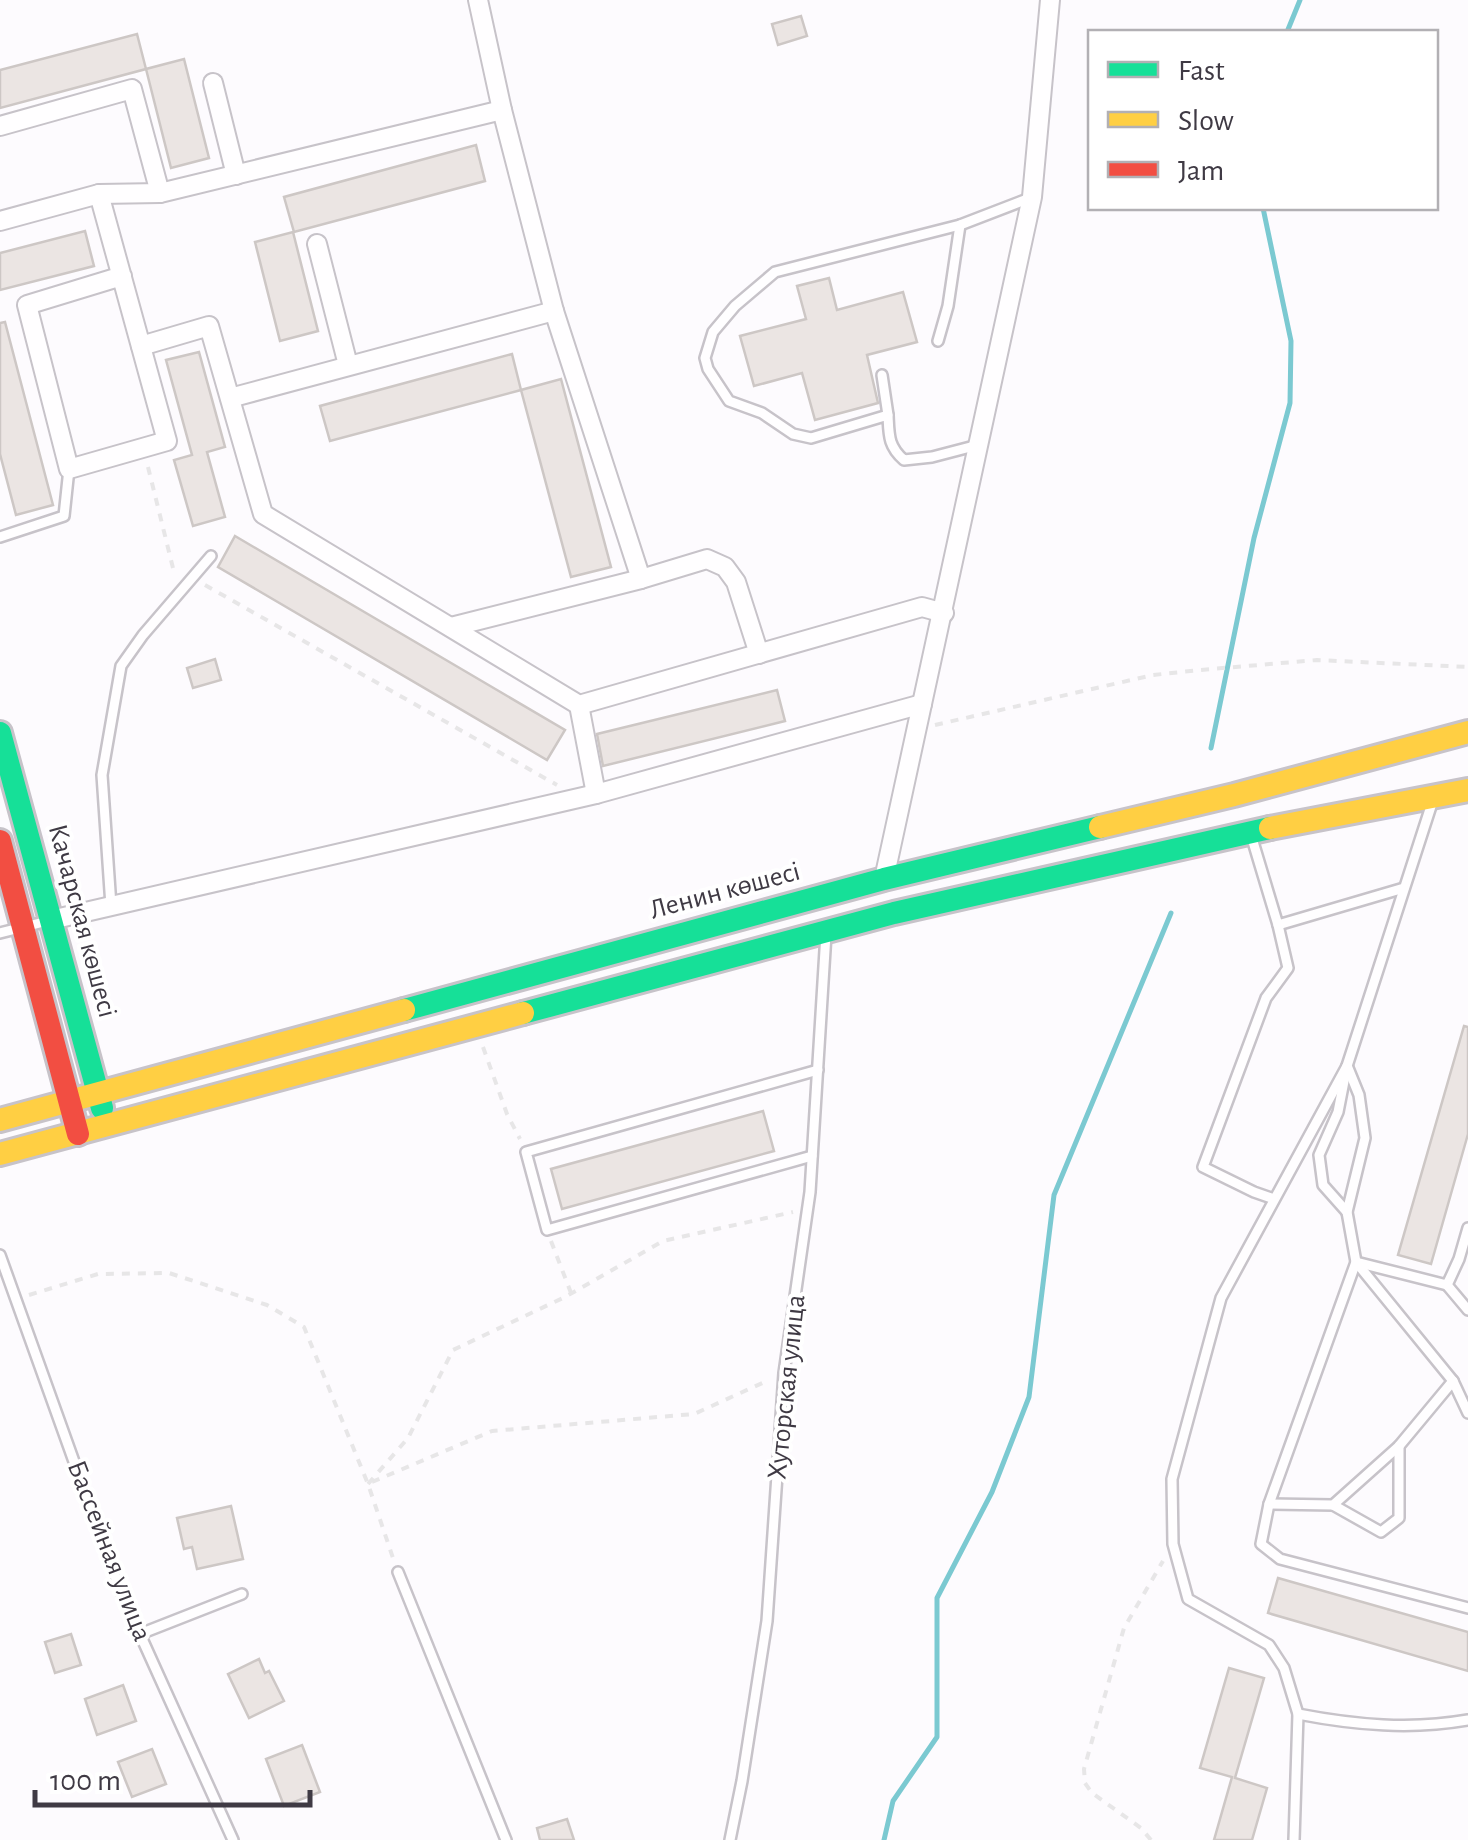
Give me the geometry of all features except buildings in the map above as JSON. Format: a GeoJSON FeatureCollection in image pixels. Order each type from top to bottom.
{"type":"FeatureCollection","features":[{"type":"Feature","properties":{"kind":"main road","name":"Качарская көшесі"},"geometry":{"type":"LineString","coordinates":[[0,732],[107,1126]]}},
{"type":"Feature","properties":{"kind":"main road","name":"Ленин көшесі"},"geometry":{"type":"LineString","coordinates":[[0,1120],[884,879],[1234,794],[1468,732]]}},
{"type":"Feature","properties":{"kind":"main road"},"geometry":{"type":"LineString","coordinates":[[0,1154],[894,913],[1250,832],[1468,790]]}},
{"type":"Feature","properties":{"kind":"main road","name":"Качарская көшесі"},"geometry":{"type":"LineString","coordinates":[[0,841],[78,1134]]}},
{"type":"Feature","properties":{"kind":"main road"},"geometry":{"type":"LineString","coordinates":[[884,879],[894,913]]}},
{"type":"Feature","properties":{"kind":"street"},"geometry":{"type":"LineString","coordinates":[[478,0],[554,311],[641,579]]}},
{"type":"Feature","properties":{"kind":"street"},"geometry":{"type":"LineString","coordinates":[[884,879],[1032,197],[1050,0]]}},
{"type":"Feature","properties":{"kind":"street"},"geometry":{"type":"LineString","coordinates":[[213,84],[236,175]]}},
{"type":"Feature","properties":{"kind":"street"},"geometry":{"type":"LineString","coordinates":[[0,126],[132,89],[160,193]]}},
{"type":"Feature","properties":{"kind":"street"},"geometry":{"type":"LineString","coordinates":[[1,215],[99,194],[160,193],[502,110]]}},
{"type":"Feature","properties":{"kind":"street"},"geometry":{"type":"LineString","coordinates":[[99,194],[122,276],[167,440],[69,470],[26,305],[122,276]]}},
{"type":"Feature","properties":{"kind":"street"},"geometry":{"type":"LineString","coordinates":[[317,244],[348,366]]}},
{"type":"Feature","properties":{"kind":"street"},"geometry":{"type":"LineString","coordinates":[[230,398],[554,311]]}},
{"type":"Feature","properties":{"kind":"street"},"geometry":{"type":"LineString","coordinates":[[141,346],[209,326],[263,514],[578,705],[922,607],[944,612]]}},
{"type":"Feature","properties":{"kind":"street"},"geometry":{"type":"LineString","coordinates":[[451,628],[707,559],[725,567],[736,582],[759,654]]}},
{"type":"Feature","properties":{"kind":"street"},"geometry":{"type":"LineString","coordinates":[[51,920],[587,796],[922,704]]}},
{"type":"Feature","properties":{"kind":"street"},"geometry":{"type":"LineString","coordinates":[[578,705],[587,796]]}},
{"type":"Feature","properties":{"kind":"lane"},"geometry":{"type":"LineString","coordinates":[[888,414],[811,438],[793,434],[762,413],[729,401],[708,370],[705,358],[713,332],[735,306],[775,272],[960,225],[1032,197]]}},
{"type":"Feature","properties":{"kind":"lane"},"geometry":{"type":"LineString","coordinates":[[938,342],[948,306],[960,225]]}},
{"type":"Feature","properties":{"kind":"lane"},"geometry":{"type":"LineString","coordinates":[[882,374],[890,437],[894,451],[904,460],[932,458],[978,445]]}},
{"type":"Feature","properties":{"kind":"lane"},"geometry":{"type":"LineString","coordinates":[[0,536],[20,536],[64,516],[69,470]]}},
{"type":"Feature","properties":{"kind":"lane"},"geometry":{"type":"LineString","coordinates":[[112,906],[102,775],[121,666],[211,556]]}},
{"type":"Feature","properties":{"kind":"lane"},"geometry":{"type":"LineString","coordinates":[[1347,1212],[1323,1185],[1319,1155],[1338,1112],[1347,1066],[1434,797]]}},
{"type":"Feature","properties":{"kind":"lane"},"geometry":{"type":"LineString","coordinates":[[1250,832],[1288,968],[1266,998],[1203,1167],[1274,1199]]}},
{"type":"Feature","properties":{"kind":"lane"},"geometry":{"type":"LineString","coordinates":[[1278,925],[1404,888]]}},
{"type":"Feature","properties":{"kind":"lane"},"geometry":{"type":"LineString","coordinates":[[0,933],[51,920]]}},
{"type":"Feature","properties":{"kind":"lane","name":"Хуторская улица"},"geometry":{"type":"LineString","coordinates":[[730,1840],[767,1621],[784,1373],[808,1209],[826,931]]}},
{"type":"Feature","properties":{"kind":"lane"},"geometry":{"type":"LineString","coordinates":[[1294,1840],[1298,1714],[1284,1668],[1269,1645],[1188,1599],[1173,1544],[1172,1479],[1221,1298],[1347,1066]]}},
{"type":"Feature","properties":{"kind":"lane"},"geometry":{"type":"LineString","coordinates":[[1347,1066],[1359,1095],[1365,1138],[1347,1212],[1356,1262],[1453,1380],[1468,1413]]}},
{"type":"Feature","properties":{"kind":"lane"},"geometry":{"type":"LineString","coordinates":[[812,1156],[547,1230],[526,1152],[818,1070]]}},
{"type":"Feature","properties":{"kind":"lane"},"geometry":{"type":"LineString","coordinates":[[1447,1285],[1468,1228]]}},
{"type":"Feature","properties":{"kind":"lane","name":"Бассейная улица"},"geometry":{"type":"LineString","coordinates":[[0,1255],[120,1590],[233,1840]]}},
{"type":"Feature","properties":{"kind":"lane"},"geometry":{"type":"LineString","coordinates":[[1356,1262],[1447,1285],[1468,1310]]}},
{"type":"Feature","properties":{"kind":"lane"},"geometry":{"type":"LineString","coordinates":[[1356,1262],[1269,1504],[1260,1544],[1280,1559],[1468,1608]]}},
{"type":"Feature","properties":{"kind":"lane"},"geometry":{"type":"LineString","coordinates":[[1333,1505],[1398,1446],[1453,1380]]}},
{"type":"Feature","properties":{"kind":"lane"},"geometry":{"type":"LineString","coordinates":[[1269,1504],[1333,1505],[1381,1532],[1399,1518],[1398,1446]]}},
{"type":"Feature","properties":{"kind":"lane"},"geometry":{"type":"LineString","coordinates":[[398,1572],[506,1840]]}},
{"type":"Feature","properties":{"kind":"lane"},"geometry":{"type":"LineString","coordinates":[[140,1634],[242,1594]]}},
{"type":"Feature","properties":{"kind":"lane"},"geometry":{"type":"LineString","coordinates":[[1298,1714],[1380,1726],[1468,1720]]}},
{"type":"Feature","properties":{"kind":"path"},"geometry":{"type":"LineString","coordinates":[[143,448],[174,568],[587,796]]}},
{"type":"Feature","properties":{"kind":"path"},"geometry":{"type":"LineString","coordinates":[[916,730],[1153,676],[1200,670],[1317,660],[1468,667]]}},
{"type":"Feature","properties":{"kind":"path"},"geometry":{"type":"LineString","coordinates":[[484,1047],[507,1114],[526,1152]]}},
{"type":"Feature","properties":{"kind":"path"},"geometry":{"type":"LineString","coordinates":[[368,1484],[408,1438],[452,1350],[572,1292],[662,1241],[808,1209]]}},
{"type":"Feature","properties":{"kind":"path"},"geometry":{"type":"LineString","coordinates":[[547,1230],[572,1292]]}},
{"type":"Feature","properties":{"kind":"path"},"geometry":{"type":"LineString","coordinates":[[15,1299],[98,1274],[169,1273],[268,1306],[304,1327],[368,1484],[398,1572]]}},
{"type":"Feature","properties":{"kind":"path"},"geometry":{"type":"LineString","coordinates":[[368,1484],[492,1431],[694,1414],[784,1373]]}},
{"type":"Feature","properties":{"kind":"path"},"geometry":{"type":"LineString","coordinates":[[1151,1840],[1141,1828],[1092,1793],[1085,1783],[1084,1769],[1124,1628],[1173,1544]]}},
{"type":"Feature","properties":{"kind":"waterway"},"geometry":{"type":"LineString","coordinates":[[1288,30],[1300,0]]}},
{"type":"Feature","properties":{"kind":"waterway"},"geometry":{"type":"LineString","coordinates":[[1211,748],[1254,538],[1290,403],[1291,341],[1263,210]]}},
{"type":"Feature","properties":{"kind":"waterway"},"geometry":{"type":"LineString","coordinates":[[884,1840],[893,1801],[937,1737],[937,1598],[992,1492],[1029,1397],[1054,1195],[1171,913]]}},
{"type":"Feature","properties":{"kind":"traffic: fast"},"geometry":{"type":"LineString","coordinates":[[0,733],[102,1108]]}},
{"type":"Feature","properties":{"kind":"traffic: fast"},"geometry":{"type":"LineString","coordinates":[[404,1010],[884,879],[1100,827]]}},
{"type":"Feature","properties":{"kind":"traffic: fast"},"geometry":{"type":"LineString","coordinates":[[523,1013],[894,913],[1270,828]]}},
{"type":"Feature","properties":{"kind":"traffic: slow"},"geometry":{"type":"LineString","coordinates":[[1100,827],[1468,732]]}},
{"type":"Feature","properties":{"kind":"traffic: slow"},"geometry":{"type":"LineString","coordinates":[[1270,828],[1468,790]]}},
{"type":"Feature","properties":{"kind":"traffic: slow"},"geometry":{"type":"LineString","coordinates":[[0,1120],[404,1010]]}},
{"type":"Feature","properties":{"kind":"traffic: slow"},"geometry":{"type":"LineString","coordinates":[[0,1154],[523,1013]]}},
{"type":"Feature","properties":{"kind":"traffic: jam"},"geometry":{"type":"LineString","coordinates":[[0,841],[78,1134]]}}]}
